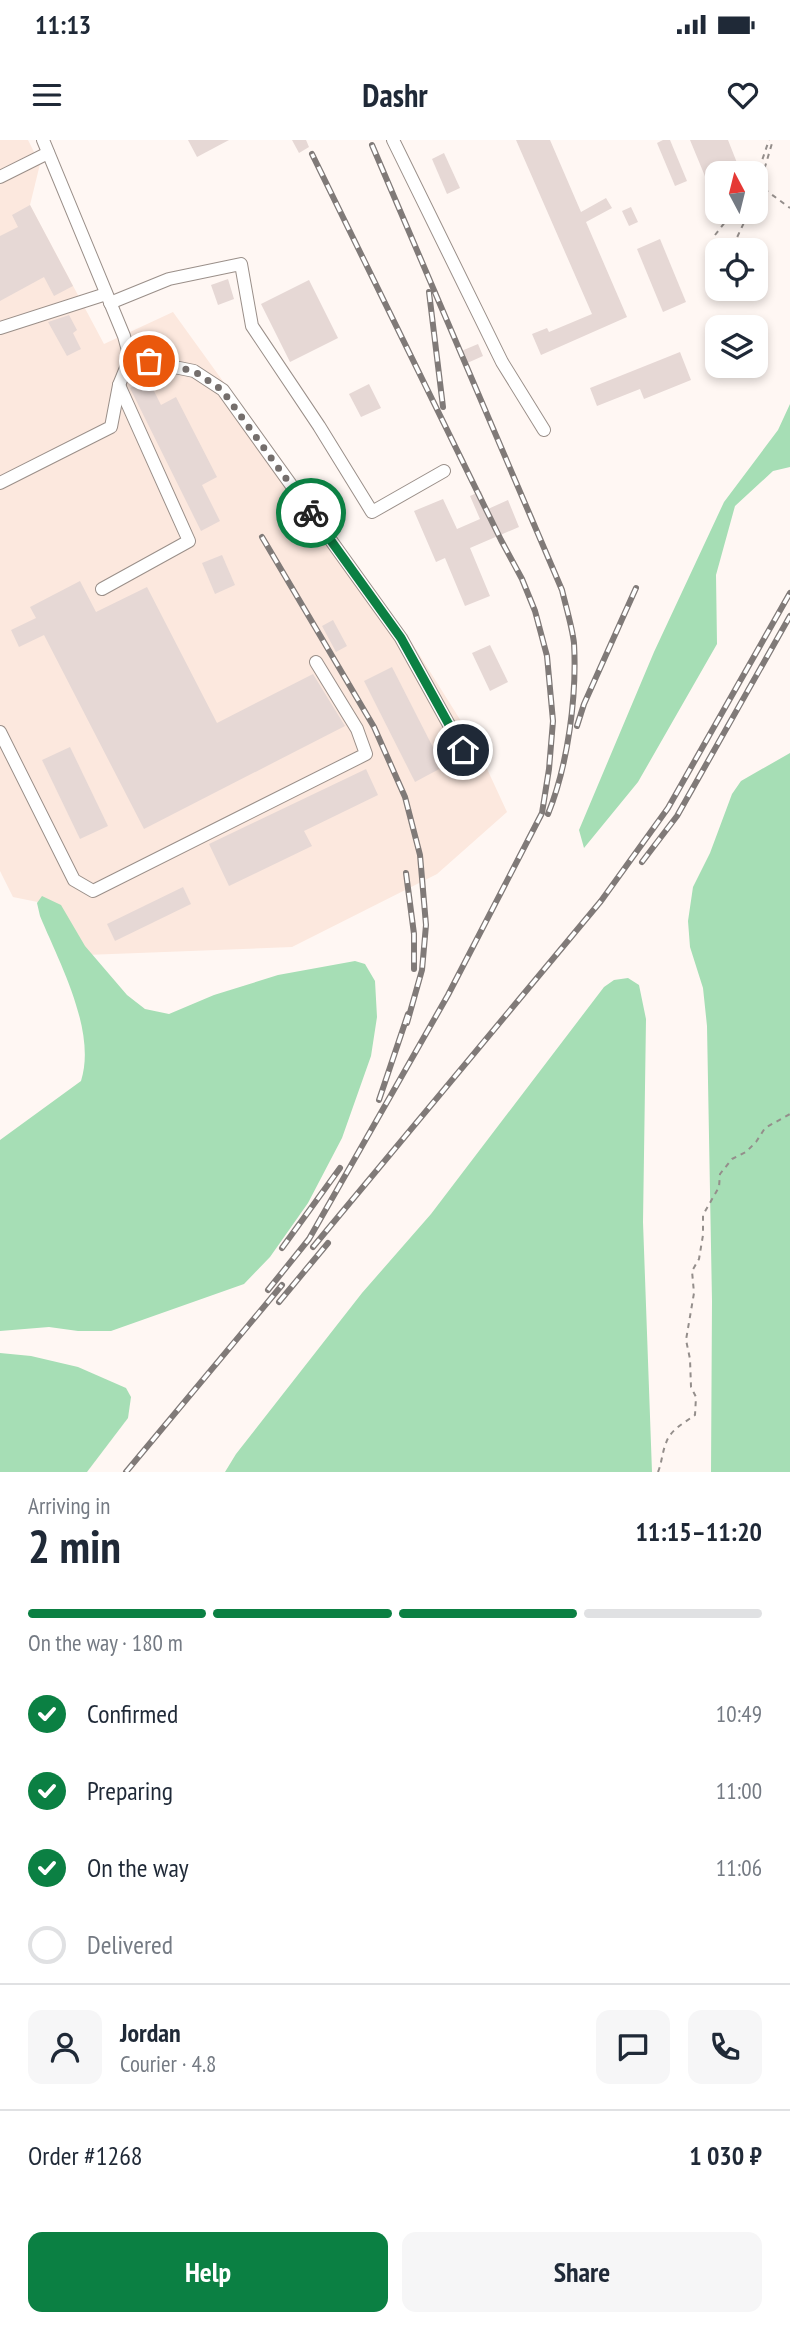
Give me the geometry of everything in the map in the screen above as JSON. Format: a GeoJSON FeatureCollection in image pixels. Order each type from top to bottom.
{"type":"FeatureCollection","features":[{"type":"Feature","properties":{"kind":"lane"},"geometry":{"type":"LineString","coordinates":[[393,140],[502,362],[544,430]]}},
{"type":"Feature","properties":{"kind":"lane"},"geometry":{"type":"LineString","coordinates":[[0,177],[45,146],[130,358],[119,385],[111,427],[0,483]]}},
{"type":"Feature","properties":{"kind":"lane"},"geometry":{"type":"LineString","coordinates":[[0,328],[108,299],[169,279],[241,264],[251,326],[319,426],[372,512],[444,471]]}},
{"type":"Feature","properties":{"kind":"lane"},"geometry":{"type":"LineString","coordinates":[[130,358],[194,371],[222,390],[401,638],[463,750]]}},
{"type":"Feature","properties":{"kind":"lane"},"geometry":{"type":"LineString","coordinates":[[102,589],[189,541],[119,385]]}},
{"type":"Feature","properties":{"kind":"lane"},"geometry":{"type":"LineString","coordinates":[[0,732],[74,880],[93,891],[366,754],[357,729],[316,662]]}},
{"type":"Feature","properties":{"kind":"path"},"geometry":{"type":"LineString","coordinates":[[763,161],[771,140]]}},
{"type":"Feature","properties":{"kind":"path"},"geometry":{"type":"LineString","coordinates":[[766,161],[771,140]]}},
{"type":"Feature","properties":{"kind":"path"},"geometry":{"type":"LineString","coordinates":[[768,191],[790,208]]}},
{"type":"Feature","properties":{"kind":"path"},"geometry":{"type":"LineString","coordinates":[[715,235],[724,224]]}},
{"type":"Feature","properties":{"kind":"path"},"geometry":{"type":"LineString","coordinates":[[658,1472],[663,1461],[665,1444],[672,1433],[695,1415],[696,1397],[691,1387],[690,1359],[685,1340],[694,1293],[692,1271],[699,1259],[703,1215],[719,1187],[720,1174],[732,1159],[756,1143],[765,1128],[790,1114]]}},
{"type":"Feature","properties":{"kind":"shaded area"},"geometry":{"type":"Polygon","coordinates":[[[0,140],[28,140],[40,164],[30,205],[104,344],[173,312],[412,643],[476,745],[507,812],[437,874],[292,947],[86,955],[57,906],[13,897],[0,871],[0,140]]]}},
{"type":"Feature","properties":{"kind":"green space"},"geometry":{"type":"Polygon","coordinates":[[[790,404],[790,467],[773,471],[735,506],[716,575],[717,644],[638,782],[584,848],[579,830],[654,652],[724,502],[778,430],[790,404]]]}},
{"type":"Feature","properties":{"kind":"green space"},"geometry":{"type":"Polygon","coordinates":[[[790,753],[790,1472],[711,1472],[712,1301],[707,1026],[703,988],[690,947],[688,921],[693,887],[710,853],[732,794],[741,781],[790,753]]]}},
{"type":"Feature","properties":{"kind":"green space"},"geometry":{"type":"Polygon","coordinates":[[[42,896],[61,905],[85,946],[127,995],[145,1009],[169,1014],[214,995],[278,975],[355,961],[365,964],[375,981],[377,1017],[371,1056],[342,1138],[308,1203],[270,1257],[244,1284],[111,1331],[78,1331],[49,1327],[0,1331],[0,1140],[81,1081],[85,1061],[84,1041],[74,997],[40,916],[37,903],[42,896]]]}},
{"type":"Feature","properties":{"kind":"green space"},"geometry":{"type":"Polygon","coordinates":[[[628,978],[639,985],[646,1019],[643,1222],[652,1472],[225,1472],[236,1454],[362,1293],[431,1214],[604,987],[614,980],[628,978]]]}},
{"type":"Feature","properties":{"kind":"green space"},"geometry":{"type":"Polygon","coordinates":[[[0,1353],[31,1356],[78,1367],[126,1388],[131,1397],[128,1418],[87,1472],[0,1472],[0,1353]]]}},
{"type":"Feature","properties":{"kind":"building"},"geometry":{"type":"Polygon","coordinates":[[[188,140],[229,140],[197,157],[188,140]]]}},
{"type":"Feature","properties":{"kind":"building"},"geometry":{"type":"Polygon","coordinates":[[[292,140],[306,140],[309,147],[299,153],[292,140]]]}},
{"type":"Feature","properties":{"kind":"building"},"geometry":{"type":"Polygon","coordinates":[[[516,140],[550,140],[581,212],[606,198],[612,208],[586,222],[627,317],[541,355],[532,334],[547,328],[549,332],[592,314],[516,140]]]}},
{"type":"Feature","properties":{"kind":"building"},"geometry":{"type":"Polygon","coordinates":[[[670,140],[687,181],[675,186],[657,143],[670,140]]]}},
{"type":"Feature","properties":{"kind":"building"},"geometry":{"type":"Polygon","coordinates":[[[690,140],[728,140],[736,161],[705,161],[705,176],[690,140]]]}},
{"type":"Feature","properties":{"kind":"building"},"geometry":{"type":"Polygon","coordinates":[[[444,153],[460,188],[447,194],[432,159],[444,153]]]}},
{"type":"Feature","properties":{"kind":"building"},"geometry":{"type":"Polygon","coordinates":[[[30,205],[73,286],[54,296],[44,277],[0,301],[0,236],[18,227],[12,215],[30,205]]]}},
{"type":"Feature","properties":{"kind":"building"},"geometry":{"type":"Polygon","coordinates":[[[631,207],[638,222],[629,226],[622,211],[631,207]]]}},
{"type":"Feature","properties":{"kind":"building"},"geometry":{"type":"Polygon","coordinates":[[[660,239],[686,302],[663,312],[637,249],[660,239]]]}},
{"type":"Feature","properties":{"kind":"building"},"geometry":{"type":"Polygon","coordinates":[[[228,279],[234,299],[218,305],[211,285],[228,279]]]}},
{"type":"Feature","properties":{"kind":"building"},"geometry":{"type":"Polygon","coordinates":[[[309,280],[338,338],[290,362],[261,304],[309,280]]]}},
{"type":"Feature","properties":{"kind":"building"},"geometry":{"type":"Polygon","coordinates":[[[69,315],[77,330],[73,333],[81,349],[67,356],[48,322],[69,315]]]}},
{"type":"Feature","properties":{"kind":"building"},"geometry":{"type":"Polygon","coordinates":[[[478,344],[483,356],[465,364],[459,352],[478,344]]]}},
{"type":"Feature","properties":{"kind":"building"},"geometry":{"type":"Polygon","coordinates":[[[680,352],[691,380],[644,399],[640,389],[597,406],[590,388],[680,352]]]}},
{"type":"Feature","properties":{"kind":"building"},"geometry":{"type":"Polygon","coordinates":[[[148,379],[161,405],[176,397],[217,477],[202,485],[220,521],[201,531],[130,388],[148,379]]]}},
{"type":"Feature","properties":{"kind":"building"},"geometry":{"type":"Polygon","coordinates":[[[369,384],[381,408],[361,417],[349,394],[369,384]]]}},
{"type":"Feature","properties":{"kind":"building"},"geometry":{"type":"Polygon","coordinates":[[[481,491],[488,509],[508,500],[519,527],[470,548],[490,596],[465,606],[445,558],[436,562],[414,511],[443,499],[457,529],[480,519],[470,496],[481,491]]]}},
{"type":"Feature","properties":{"kind":"building"},"geometry":{"type":"Polygon","coordinates":[[[222,555],[235,585],[215,594],[202,563],[222,555]]]}},
{"type":"Feature","properties":{"kind":"building"},"geometry":{"type":"Polygon","coordinates":[[[80,581],[96,612],[147,587],[217,723],[313,674],[345,726],[144,829],[44,635],[19,647],[11,630],[36,618],[30,607],[80,581]]]}},
{"type":"Feature","properties":{"kind":"building"},"geometry":{"type":"Polygon","coordinates":[[[333,620],[347,646],[336,652],[322,626],[333,620]]]}},
{"type":"Feature","properties":{"kind":"building"},"geometry":{"type":"Polygon","coordinates":[[[490,645],[508,682],[490,691],[472,653],[490,645]]]}},
{"type":"Feature","properties":{"kind":"building"},"geometry":{"type":"Polygon","coordinates":[[[392,667],[443,767],[415,782],[364,681],[392,667]]]}},
{"type":"Feature","properties":{"kind":"building"},"geometry":{"type":"Polygon","coordinates":[[[70,747],[108,826],[80,839],[42,760],[70,747]]]}},
{"type":"Feature","properties":{"kind":"building"},"geometry":{"type":"Polygon","coordinates":[[[366,769],[378,795],[304,831],[312,846],[229,886],[209,844],[366,769]]]}},
{"type":"Feature","properties":{"kind":"building"},"geometry":{"type":"Polygon","coordinates":[[[183,887],[191,904],[115,941],[107,924],[183,887]]]}},
{"type":"Feature","properties":{"kind":"railway"},"geometry":{"type":"LineString","coordinates":[[372,145],[562,590],[574,643],[574,685],[566,752],[548,814]]}},
{"type":"Feature","properties":{"kind":"railway"},"geometry":{"type":"LineString","coordinates":[[268,1290],[309,1239],[448,995],[542,813],[553,721],[547,656],[535,611],[522,579],[312,154]]}},
{"type":"Feature","properties":{"kind":"railway"},"geometry":{"type":"LineString","coordinates":[[429,292],[443,407]]}},
{"type":"Feature","properties":{"kind":"railway"},"geometry":{"type":"LineString","coordinates":[[262,537],[374,727],[405,797],[420,855],[426,925],[422,970],[407,1023]]}},
{"type":"Feature","properties":{"kind":"railway"},"geometry":{"type":"LineString","coordinates":[[577,726],[584,704],[636,588]]}},
{"type":"Feature","properties":{"kind":"railway"},"geometry":{"type":"LineString","coordinates":[[313,1247],[601,901],[668,808],[790,593]]}},
{"type":"Feature","properties":{"kind":"railway"},"geometry":{"type":"LineString","coordinates":[[642,862],[677,816],[790,616]]}},
{"type":"Feature","properties":{"kind":"railway"},"geometry":{"type":"LineString","coordinates":[[406,873],[414,934],[414,969]]}},
{"type":"Feature","properties":{"kind":"railway"},"geometry":{"type":"LineString","coordinates":[[379,1100],[408,1014]]}},
{"type":"Feature","properties":{"kind":"railway"},"geometry":{"type":"LineString","coordinates":[[282,1248],[340,1168]]}},
{"type":"Feature","properties":{"kind":"railway"},"geometry":{"type":"LineString","coordinates":[[279,1302],[328,1243]]}},
{"type":"Feature","properties":{"kind":"railway"},"geometry":{"type":"LineString","coordinates":[[126,1472],[282,1285]]}},
{"type":"Feature","properties":{"kind":"way so far"},"geometry":{"type":"LineString","coordinates":[[149,361],[194,371],[222,390],[311,513]]}},
{"type":"Feature","properties":{"kind":"route"},"geometry":{"type":"LineString","coordinates":[[311,513],[401,638],[463,750]]}}]}
